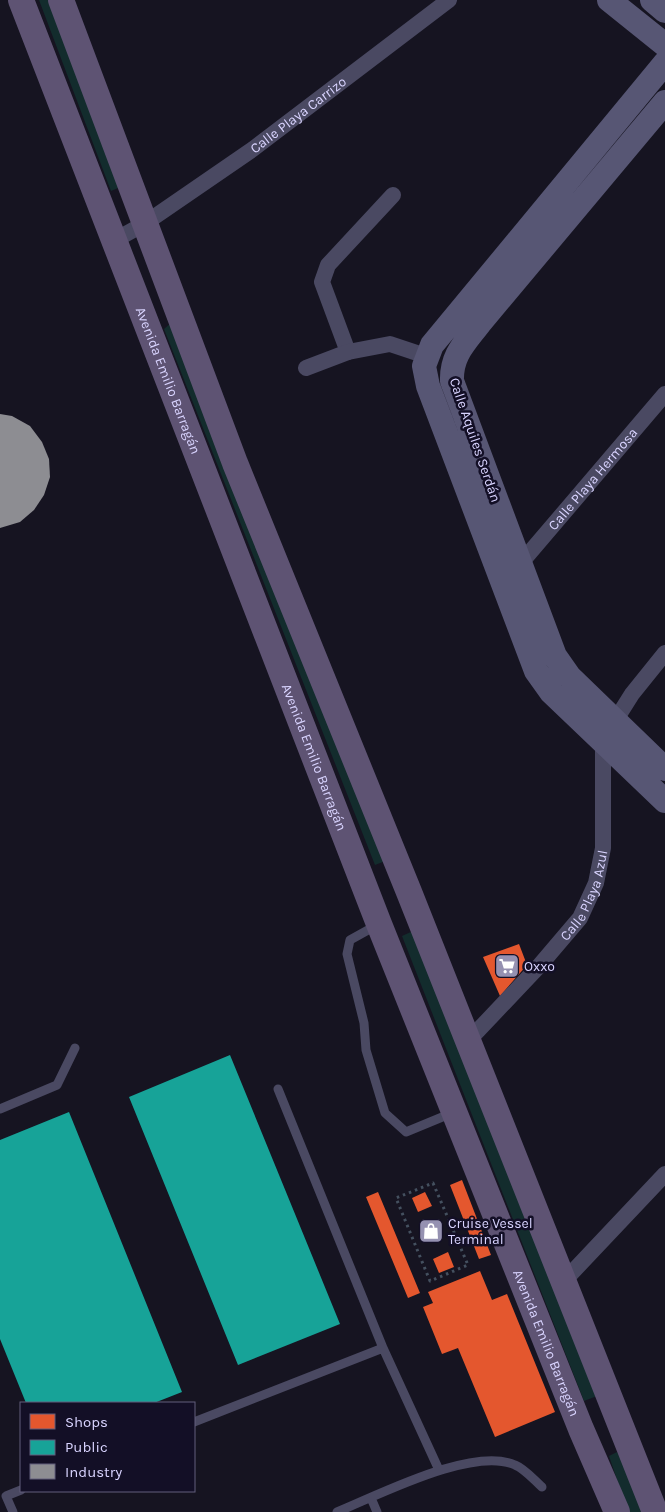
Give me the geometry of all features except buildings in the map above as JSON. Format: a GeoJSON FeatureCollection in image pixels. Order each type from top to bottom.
{"type":"FeatureCollection","features":[{"type":"Feature","properties":{"kind":"main road","name":"Avenida Emilio Barragán"},"geometry":{"type":"LineString","coordinates":[[21,0],[376,915],[580,1429],[616,1512]]}},
{"type":"Feature","properties":{"kind":"main road"},"geometry":{"type":"LineString","coordinates":[[61,0],[235,463],[409,892],[655,1512]]}},
{"type":"Feature","properties":{"kind":"main road"},"geometry":{"type":"LineString","coordinates":[[376,915],[409,892]]}},
{"type":"Feature","properties":{"kind":"main road"},"geometry":{"type":"LineString","coordinates":[[580,1429],[617,1414]]}},
{"type":"Feature","properties":{"kind":"street","name":"Calle Playa Carrizo"},"geometry":{"type":"LineString","coordinates":[[115,240],[144,224],[253,148],[449,0]]}},
{"type":"Feature","properties":{"kind":"street"},"geometry":{"type":"LineString","coordinates":[[609,0],[665,45]]}},
{"type":"Feature","properties":{"kind":"street"},"geometry":{"type":"LineString","coordinates":[[652,0],[665,11]]}},
{"type":"Feature","properties":{"kind":"street"},"geometry":{"type":"LineString","coordinates":[[306,368],[348,352],[390,344],[426,356],[432,345],[516,241],[665,63]]}},
{"type":"Feature","properties":{"kind":"street","name":"Calle Aquiles Serdán"},"geometry":{"type":"LineString","coordinates":[[665,102],[525,268],[455,357],[452,381],[560,665],[665,801]]}},
{"type":"Feature","properties":{"kind":"street"},"geometry":{"type":"LineString","coordinates":[[348,352],[322,282],[324,273],[328,265],[392,195]]}},
{"type":"Feature","properties":{"kind":"street","name":"Calle Aquiles Serdán"},"geometry":{"type":"LineString","coordinates":[[426,356],[424,366],[428,386],[523,641],[542,681],[665,769]]}},
{"type":"Feature","properties":{"kind":"street","name":"Calle Playa Hermosa"},"geometry":{"type":"LineString","coordinates":[[520,564],[665,394]]}},
{"type":"Feature","properties":{"kind":"street"},"geometry":{"type":"LineString","coordinates":[[523,641],[546,632]]}},
{"type":"Feature","properties":{"kind":"street"},"geometry":{"type":"LineString","coordinates":[[609,730],[632,694],[665,653]]}},
{"type":"Feature","properties":{"kind":"street","name":"Calle Playa Azul"},"geometry":{"type":"LineString","coordinates":[[468,1041],[540,965],[580,918],[596,883],[603,848],[609,730]]}},
{"type":"Feature","properties":{"kind":"street"},"geometry":{"type":"LineString","coordinates":[[564,1281],[664,1179]]}},
{"type":"Feature","properties":{"kind":"lane"},"geometry":{"type":"LineString","coordinates":[[376,915],[350,940],[347,954],[364,1023],[366,1050],[385,1113],[406,1132],[454,1112]]}},
{"type":"Feature","properties":{"kind":"lane"},"geometry":{"type":"LineString","coordinates":[[0,1109],[57,1085],[74,1048]]}},
{"type":"Feature","properties":{"kind":"lane"},"geometry":{"type":"LineString","coordinates":[[278,1088],[383,1348],[439,1470]]}},
{"type":"Feature","properties":{"kind":"lane"},"geometry":{"type":"LineString","coordinates":[[195,1422],[383,1348]]}},
{"type":"Feature","properties":{"kind":"lane"},"geometry":{"type":"LineString","coordinates":[[337,1512],[439,1470],[489,1459],[516,1465],[542,1487]]}},
{"type":"Feature","properties":{"kind":"lane"},"geometry":{"type":"LineString","coordinates":[[12,1512],[6,1496],[20,1490]]}},
{"type":"Feature","properties":{"kind":"lane"},"geometry":{"type":"LineString","coordinates":[[371,1498],[376,1512]]}},
{"type":"Feature","properties":{"kind":"path"},"geometry":{"type":"LineString","coordinates":[[432,1182],[468,1265],[430,1281],[396,1198],[432,1182]]}},
{"type":"Feature","properties":{"kind":"green space"},"geometry":{"type":"Polygon","coordinates":[[[39,0],[51,0],[123,186],[111,191],[39,0]]]}},
{"type":"Feature","properties":{"kind":"green space"},"geometry":{"type":"Polygon","coordinates":[[[172,322],[388,860],[375,865],[164,329],[172,322]]]}},
{"type":"Feature","properties":{"kind":"green space"},"geometry":{"type":"Polygon","coordinates":[[[413,931],[597,1396],[584,1401],[402,936],[413,931]]]}},
{"type":"Feature","properties":{"kind":"green space"},"geometry":{"type":"Polygon","coordinates":[[[617,1452],[649,1512],[628,1512],[609,1456],[617,1452]]]}},
{"type":"Feature","properties":{"kind":"place","name":"Oxxo"},"geometry":{"type":"Point","coordinates":[507,966]}},
{"type":"Feature","properties":{"kind":"place","name":"Cruise Vessel Terminal"},"geometry":{"type":"Point","coordinates":[431,1231]}}]}
